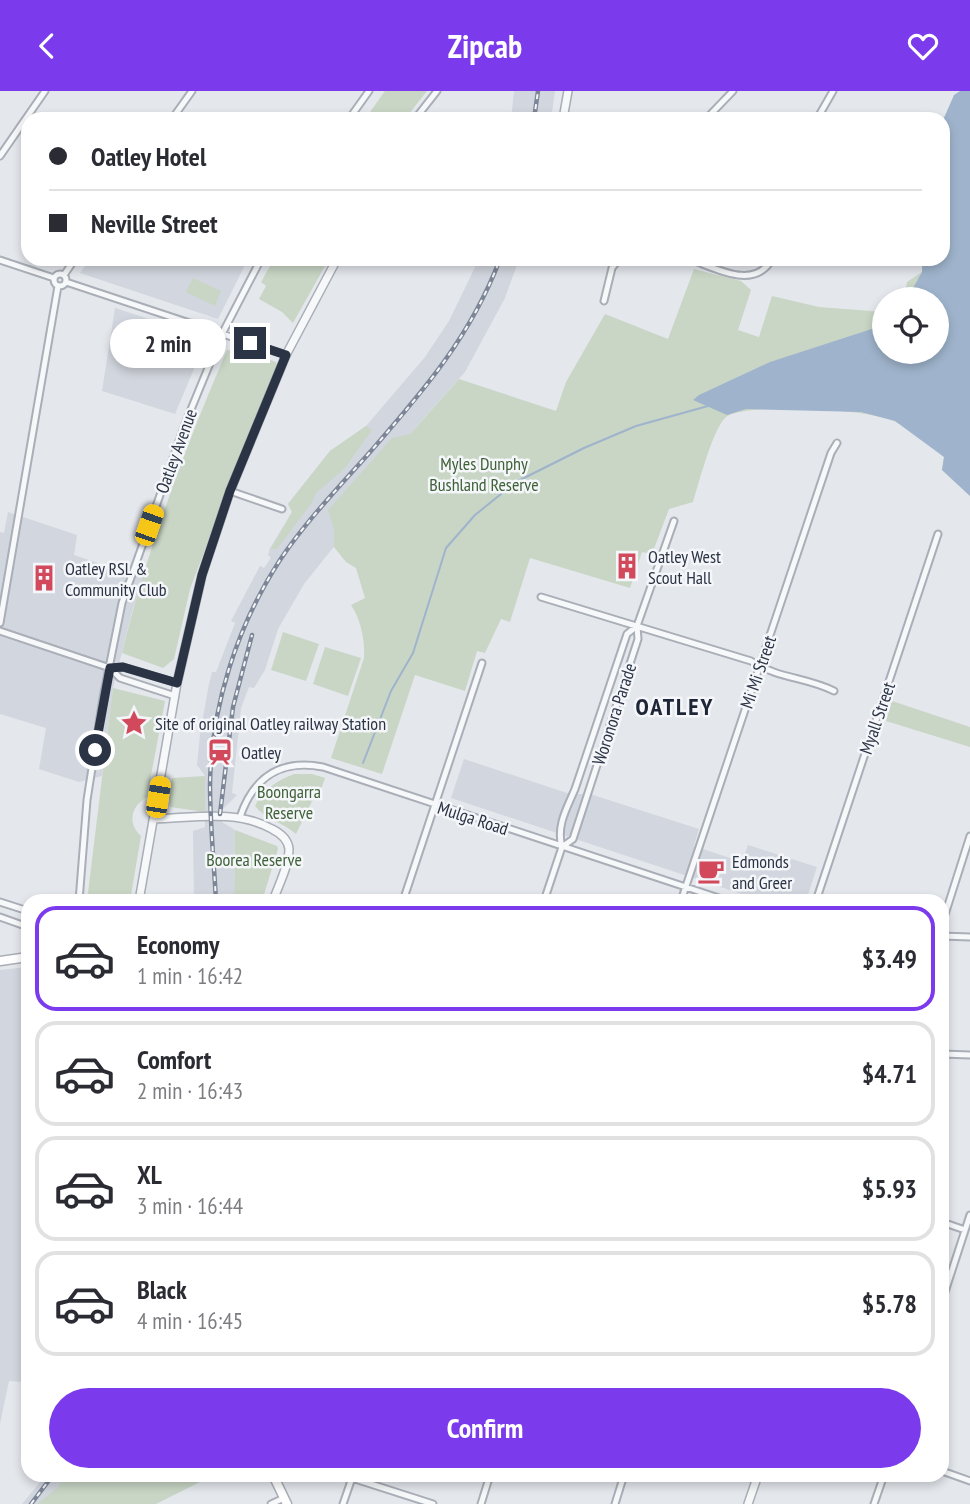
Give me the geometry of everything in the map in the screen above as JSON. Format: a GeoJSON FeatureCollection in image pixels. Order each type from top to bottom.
{"type":"FeatureCollection","features":[{"type":"Feature","properties":{"kind":"main road"},"geometry":{"type":"LineString","coordinates":[[0,961],[21,958]]}},
{"type":"Feature","properties":{"kind":"main road"},"geometry":{"type":"LineString","coordinates":[[276,1482],[285,1501]]}},
{"type":"Feature","properties":{"kind":"street"},"geometry":{"type":"LineString","coordinates":[[30,112],[44,91]]}},
{"type":"Feature","properties":{"kind":"street"},"geometry":{"type":"LineString","coordinates":[[177,112],[192,91]]}},
{"type":"Feature","properties":{"kind":"street"},"geometry":{"type":"LineString","coordinates":[[354,112],[369,91]]}},
{"type":"Feature","properties":{"kind":"street"},"geometry":{"type":"LineString","coordinates":[[420,112],[437,91]]}},
{"type":"Feature","properties":{"kind":"street"},"geometry":{"type":"LineString","coordinates":[[564,112],[568,91]]}},
{"type":"Feature","properties":{"kind":"street"},"geometry":{"type":"LineString","coordinates":[[713,112],[733,91]]}},
{"type":"Feature","properties":{"kind":"street"},"geometry":{"type":"LineString","coordinates":[[821,112],[833,91]]}},
{"type":"Feature","properties":{"kind":"street"},"geometry":{"type":"LineString","coordinates":[[0,156],[21,125]]}},
{"type":"Feature","properties":{"kind":"street"},"geometry":{"type":"LineString","coordinates":[[0,260],[54,278],[58,286],[0,623]]}},
{"type":"Feature","properties":{"kind":"street"},"geometry":{"type":"LineString","coordinates":[[64,275],[70,266]]}},
{"type":"Feature","properties":{"kind":"street","name":"Oatley Avenue"},"geometry":{"type":"LineString","coordinates":[[80,894],[86,810],[103,698],[125,593],[185,424],[222,334],[257,266]]}},
{"type":"Feature","properties":{"kind":"street"},"geometry":{"type":"LineString","coordinates":[[140,894],[194,601],[230,491],[286,355],[333,266]]}},
{"type":"Feature","properties":{"kind":"street"},"geometry":{"type":"LineString","coordinates":[[604,301],[614,266]]}},
{"type":"Feature","properties":{"kind":"street"},"geometry":{"type":"LineString","coordinates":[[710,266],[741,276],[760,273],[768,266]]}},
{"type":"Feature","properties":{"kind":"street"},"geometry":{"type":"LineString","coordinates":[[54,278],[58,274],[64,275]]}},
{"type":"Feature","properties":{"kind":"street"},"geometry":{"type":"LineString","coordinates":[[64,275],[66,282]]}},
{"type":"Feature","properties":{"kind":"street"},"geometry":{"type":"LineString","coordinates":[[66,282],[286,355]]}},
{"type":"Feature","properties":{"kind":"street"},"geometry":{"type":"LineString","coordinates":[[58,286],[64,286],[66,282]]}},
{"type":"Feature","properties":{"kind":"street","name":"Mi Mi Street"},"geometry":{"type":"LineString","coordinates":[[683,894],[831,453],[837,443]]}},
{"type":"Feature","properties":{"kind":"street"},"geometry":{"type":"LineString","coordinates":[[230,491],[282,509]]}},
{"type":"Feature","properties":{"kind":"street","name":"Woronora Parade"},"geometry":{"type":"LineString","coordinates":[[546,894],[562,847],[573,839],[638,639],[637,627],[674,521]]}},
{"type":"Feature","properties":{"kind":"street","name":"Myall Street"},"geometry":{"type":"LineString","coordinates":[[818,894],[938,534]]}},
{"type":"Feature","properties":{"kind":"street"},"geometry":{"type":"LineString","coordinates":[[541,597],[751,661],[769,672],[834,691]]}},
{"type":"Feature","properties":{"kind":"street"},"geometry":{"type":"LineString","coordinates":[[562,847],[558,834],[627,635],[637,627]]}},
{"type":"Feature","properties":{"kind":"street"},"geometry":{"type":"LineString","coordinates":[[0,631],[110,668],[123,667],[177,683]]}},
{"type":"Feature","properties":{"kind":"street"},"geometry":{"type":"LineString","coordinates":[[405,894],[482,663]]}},
{"type":"Feature","properties":{"kind":"street"},"geometry":{"type":"LineString","coordinates":[[110,668],[120,678],[175,696]]}},
{"type":"Feature","properties":{"kind":"street"},"geometry":{"type":"LineString","coordinates":[[611,684],[622,688]]}},
{"type":"Feature","properties":{"kind":"street"},"geometry":{"type":"LineString","coordinates":[[597,725],[609,729]]}},
{"type":"Feature","properties":{"kind":"street","name":"Mulga Road"},"geometry":{"type":"LineString","coordinates":[[240,817],[245,803],[269,775],[278,769],[298,764],[323,767],[706,894]]}},
{"type":"Feature","properties":{"kind":"street"},"geometry":{"type":"LineString","coordinates":[[575,789],[587,794]]}},
{"type":"Feature","properties":{"kind":"street"},"geometry":{"type":"LineString","coordinates":[[154,819],[240,817],[269,827],[284,837],[287,843],[286,861],[275,894]]}},
{"type":"Feature","properties":{"kind":"street"},"geometry":{"type":"LineString","coordinates":[[949,902],[970,836]]}},
{"type":"Feature","properties":{"kind":"street"},"geometry":{"type":"LineString","coordinates":[[0,902],[21,909]]}},
{"type":"Feature","properties":{"kind":"street"},"geometry":{"type":"LineString","coordinates":[[0,917],[21,924]]}},
{"type":"Feature","properties":{"kind":"street"},"geometry":{"type":"LineString","coordinates":[[949,936],[970,937]]}},
{"type":"Feature","properties":{"kind":"street"},"geometry":{"type":"LineString","coordinates":[[949,1054],[970,1055]]}},
{"type":"Feature","properties":{"kind":"street"},"geometry":{"type":"LineString","coordinates":[[949,1279],[970,1215]]}},
{"type":"Feature","properties":{"kind":"street"},"geometry":{"type":"LineString","coordinates":[[949,1224],[965,1230]]}},
{"type":"Feature","properties":{"kind":"street"},"geometry":{"type":"LineString","coordinates":[[949,1474],[970,1481]]}},
{"type":"Feature","properties":{"kind":"street"},"geometry":{"type":"LineString","coordinates":[[343,1504],[350,1482]]}},
{"type":"Feature","properties":{"kind":"street"},"geometry":{"type":"LineString","coordinates":[[369,1482],[433,1504]]}},
{"type":"Feature","properties":{"kind":"street"},"geometry":{"type":"LineString","coordinates":[[481,1504],[488,1482]]}},
{"type":"Feature","properties":{"kind":"street"},"geometry":{"type":"LineString","coordinates":[[615,1504],[622,1482]]}},
{"type":"Feature","properties":{"kind":"street"},"geometry":{"type":"LineString","coordinates":[[748,1504],[756,1482]]}},
{"type":"Feature","properties":{"kind":"street"},"geometry":{"type":"LineString","coordinates":[[874,1504],[882,1482]]}},
{"type":"Feature","properties":{"kind":"street"},"geometry":{"type":"LineString","coordinates":[[271,1504],[285,1501]]}},
{"type":"Feature","properties":{"kind":"shaded area"},"geometry":{"type":"Polygon","coordinates":[[[514,91],[555,91],[552,112],[512,112],[514,91]]]}},
{"type":"Feature","properties":{"kind":"shaded area"},"geometry":{"type":"Polygon","coordinates":[[[85,266],[244,266],[218,319],[80,273],[85,266]]]}},
{"type":"Feature","properties":{"kind":"shaded area"},"geometry":{"type":"Polygon","coordinates":[[[476,266],[516,266],[505,298],[465,372],[342,510],[344,534],[304,584],[278,629],[265,670],[254,688],[249,687],[241,708],[232,793],[237,795],[221,811],[222,822],[235,830],[234,894],[194,894],[193,831],[205,827],[205,776],[197,765],[200,734],[212,672],[216,672],[235,623],[231,621],[260,566],[264,568],[271,558],[268,555],[270,548],[292,512],[288,504],[330,451],[366,426],[425,357],[449,321],[476,266]]]}},
{"type":"Feature","properties":{"kind":"shaded area"},"geometry":{"type":"Polygon","coordinates":[[[115,308],[207,338],[175,414],[102,391],[115,308]]]}},
{"type":"Feature","properties":{"kind":"shaded area"},"geometry":{"type":"Polygon","coordinates":[[[8,512],[77,535],[74,555],[127,573],[135,565],[146,568],[113,688],[102,776],[79,782],[39,769],[46,728],[0,714],[0,532],[4,533],[8,512]]]}},
{"type":"Feature","properties":{"kind":"shaded area"},"geometry":{"type":"Polygon","coordinates":[[[464,759],[570,794],[590,794],[699,829],[694,846],[742,862],[748,845],[817,867],[808,894],[742,894],[451,798],[464,759]]]}},
{"type":"Feature","properties":{"kind":"shaded area"},"geometry":{"type":"Polygon","coordinates":[[[21,968],[21,1382],[9,1381],[0,1424],[0,970],[21,968]]]}},
{"type":"Feature","properties":{"kind":"shaded area"},"geometry":{"type":"Polygon","coordinates":[[[40,1482],[70,1482],[50,1504],[22,1504],[40,1482]]]}},
{"type":"Feature","properties":{"kind":"green space"},"geometry":{"type":"Polygon","coordinates":[[[385,91],[427,91],[410,112],[370,112],[385,91]]]}},
{"type":"Feature","properties":{"kind":"green space"},"geometry":{"type":"Polygon","coordinates":[[[270,266],[325,266],[293,323],[282,312],[259,299],[266,286],[261,282],[270,266]]]}},
{"type":"Feature","properties":{"kind":"green space","name":"Myles Dunphy Bushland Reserve"},"geometry":{"type":"Polygon","coordinates":[[[694,269],[741,281],[751,290],[738,330],[759,337],[772,296],[819,307],[872,311],[872,364],[948,364],[970,496],[942,470],[944,457],[909,430],[883,417],[810,409],[738,412],[726,417],[721,423],[711,444],[693,502],[669,509],[652,554],[642,552],[630,588],[530,558],[510,622],[501,619],[485,653],[477,651],[465,691],[415,675],[382,774],[331,758],[364,658],[362,630],[351,605],[365,598],[356,568],[346,562],[334,547],[334,529],[328,510],[392,438],[410,434],[459,379],[556,411],[566,382],[605,314],[668,339],[694,269]]]}},
{"type":"Feature","properties":{"kind":"green space"},"geometry":{"type":"Polygon","coordinates":[[[933,271],[936,287],[906,287],[907,282],[922,272],[933,271]]]}},
{"type":"Feature","properties":{"kind":"green space"},"geometry":{"type":"Polygon","coordinates":[[[193,278],[221,291],[215,306],[186,292],[193,278]]]}},
{"type":"Feature","properties":{"kind":"green space"},"geometry":{"type":"Polygon","coordinates":[[[227,350],[244,351],[276,362],[278,369],[244,448],[190,589],[174,659],[163,668],[122,653],[168,500],[227,350]]]}},
{"type":"Feature","properties":{"kind":"green space"},"geometry":{"type":"Polygon","coordinates":[[[366,426],[372,430],[345,468],[316,493],[313,501],[277,549],[271,549],[292,512],[288,504],[330,451],[366,426]]]}},
{"type":"Feature","properties":{"kind":"green space"},"geometry":{"type":"Polygon","coordinates":[[[283,632],[319,644],[306,681],[271,670],[283,632]]]}},
{"type":"Feature","properties":{"kind":"green space"},"geometry":{"type":"Polygon","coordinates":[[[325,647],[361,658],[348,696],[313,684],[325,647]]]}},
{"type":"Feature","properties":{"kind":"green space"},"geometry":{"type":"Polygon","coordinates":[[[113,688],[165,701],[147,797],[137,805],[133,815],[134,826],[141,836],[131,894],[88,894],[113,688]]]}},
{"type":"Feature","properties":{"kind":"green space"},"geometry":{"type":"Polygon","coordinates":[[[892,701],[970,727],[970,747],[886,721],[892,701]]]}},
{"type":"Feature","properties":{"kind":"green space","name":"Boongarra Reserve"},"geometry":{"type":"Polygon","coordinates":[[[294,774],[312,774],[325,778],[318,798],[314,797],[296,834],[255,806],[271,786],[294,774]]]}},
{"type":"Feature","properties":{"kind":"green space"},"geometry":{"type":"Polygon","coordinates":[[[205,776],[205,812],[170,807],[168,798],[172,778],[205,776]]]}},
{"type":"Feature","properties":{"kind":"green space","name":"Boorea Reserve"},"geometry":{"type":"Polygon","coordinates":[[[235,830],[277,846],[264,894],[234,894],[235,830]]]}},
{"type":"Feature","properties":{"kind":"green space"},"geometry":{"type":"Polygon","coordinates":[[[61,1482],[200,1482],[156,1504],[37,1504],[61,1482]]]}},
{"type":"Feature","properties":{"kind":"water"},"geometry":{"type":"Polygon","coordinates":[[[960,91],[970,91],[970,496],[942,470],[944,457],[895,421],[861,412],[746,409],[727,415],[693,400],[770,362],[872,329],[872,364],[949,364],[949,287],[914,287],[922,272],[922,266],[950,266],[950,112],[947,112],[954,95],[960,91]]]}},
{"type":"Feature","properties":{"kind":"waterway"},"geometry":{"type":"LineString","coordinates":[[363,763],[391,691],[413,653],[446,548],[475,515],[516,482],[584,448],[636,426],[708,406]]}},
{"type":"Feature","properties":{"kind":"railway"},"geometry":{"type":"LineString","coordinates":[[535,112],[538,91]]}},
{"type":"Feature","properties":{"kind":"railway"},"geometry":{"type":"LineString","coordinates":[[216,894],[210,800],[215,726],[229,668],[251,612],[280,560],[301,531],[445,361],[475,313],[497,266]]}},
{"type":"Feature","properties":{"kind":"railway"},"geometry":{"type":"LineString","coordinates":[[220,814],[233,707],[252,635]]}},
{"type":"Feature","properties":{"kind":"railway"},"geometry":{"type":"LineString","coordinates":[[31,1504],[48,1482]]}},
{"type":"Feature","properties":{"kind":"place","name":"Oatley West Scout Hall"},"geometry":{"type":"Point","coordinates":[627,566]}},
{"type":"Feature","properties":{"kind":"place","name":"Oatley RSL & Community Club"},"geometry":{"type":"Point","coordinates":[44,578]}},
{"type":"Feature","properties":{"kind":"place","name":"Site of original Oatley railway Station"},"geometry":{"type":"Point","coordinates":[134,723]}},
{"type":"Feature","properties":{"kind":"place","name":"Oatley"},"geometry":{"type":"Point","coordinates":[220,752]}},
{"type":"Feature","properties":{"kind":"place","name":"Edmonds and Greer"},"geometry":{"type":"Point","coordinates":[711,871]}},
{"type":"Feature","properties":{"kind":"district","name":"OATLEY"},"geometry":{"type":"Point","coordinates":[675,706]}},
{"type":"Feature","properties":{"kind":"route"},"geometry":{"type":"LineString","coordinates":[[95,750],[110,668],[123,667],[177,683],[202,575],[230,491],[286,355],[250,343]]}}]}
